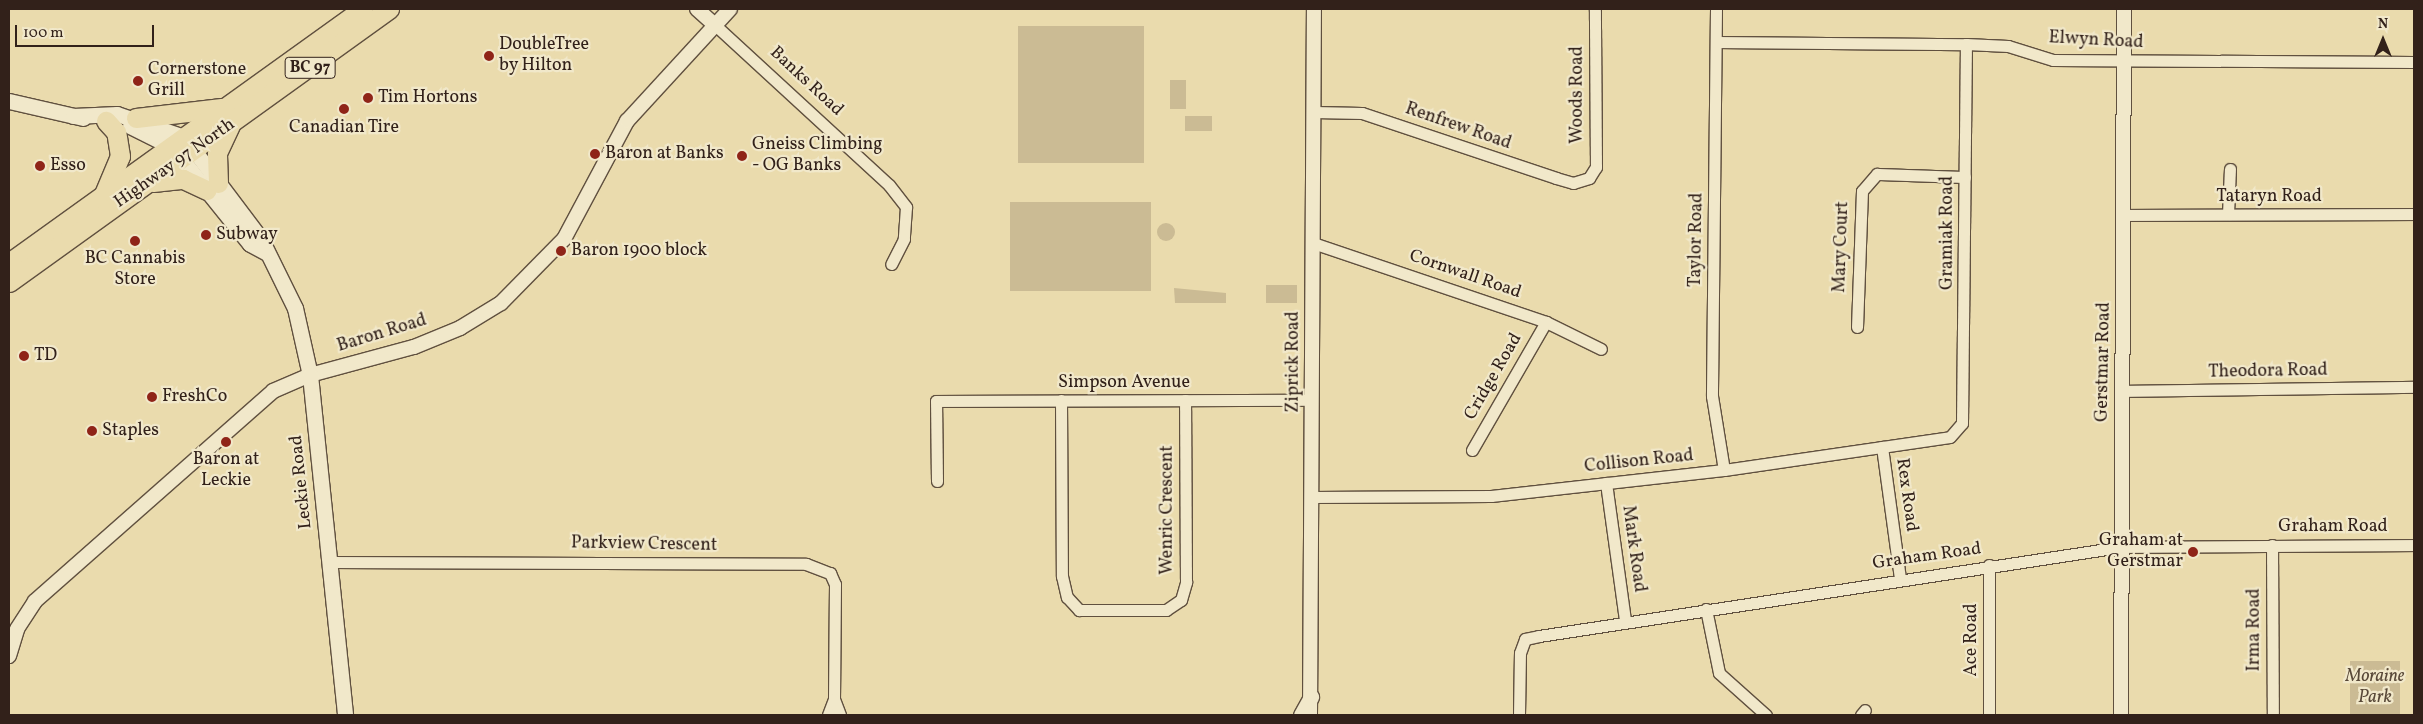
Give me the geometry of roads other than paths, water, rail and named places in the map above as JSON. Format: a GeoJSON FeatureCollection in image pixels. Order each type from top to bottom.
{"type":"FeatureCollection","features":[{"type":"Feature","properties":{"kind":"highway","name":"Highway 97 North"},"geometry":{"type":"LineString","coordinates":[[9,263],[104,196],[183,148],[227,116],[362,9]]}},
{"type":"Feature","properties":{"kind":"highway","name":"Highway 97 North"},"geometry":{"type":"LineString","coordinates":[[227,116],[389,9]]}},
{"type":"Feature","properties":{"kind":"highway"},"geometry":{"type":"LineString","coordinates":[[136,118],[227,116],[217,153],[213,187],[183,179],[149,182]]}},
{"type":"Feature","properties":{"kind":"highway"},"geometry":{"type":"LineString","coordinates":[[104,196],[120,156],[116,132],[106,121]]}},
{"type":"Feature","properties":{"kind":"highway","name":"Highway 97 North"},"geometry":{"type":"LineString","coordinates":[[9,282],[149,182],[183,148]]}},
{"type":"Feature","properties":{"kind":"main road","name":"Leckie Road"},"geometry":{"type":"LineString","coordinates":[[9,101],[142,130],[183,148]]}},
{"type":"Feature","properties":{"kind":"main road","name":"Leckie Road"},"geometry":{"type":"LineString","coordinates":[[73,116],[86,112],[136,118],[183,148],[213,187],[250,244],[267,254],[295,308],[310,375],[345,715]]}},
{"type":"Feature","properties":{"kind":"main road"},"geometry":{"type":"LineString","coordinates":[[1301,715],[1311,697]]}},
{"type":"Feature","properties":{"kind":"street","name":"Banks Road"},"geometry":{"type":"LineString","coordinates":[[698,9],[889,185],[906,207],[904,240],[891,264]]}},
{"type":"Feature","properties":{"kind":"street","name":"Baron Road"},"geometry":{"type":"LineString","coordinates":[[9,656],[17,629],[34,600],[80,557],[273,391],[310,375],[414,348],[460,328],[501,303],[564,240],[627,122],[730,9]]}},
{"type":"Feature","properties":{"kind":"street","name":"Ziprick Road"},"geometry":{"type":"LineString","coordinates":[[1310,715],[1314,9]]}},
{"type":"Feature","properties":{"kind":"street","name":"Woods Road"},"geometry":{"type":"LineString","coordinates":[[1589,178],[1596,167],[1595,9]]}},
{"type":"Feature","properties":{"kind":"street","name":"Taylor Road"},"geometry":{"type":"LineString","coordinates":[[1716,9],[1712,396],[1724,470]]}},
{"type":"Feature","properties":{"kind":"street","name":"Gerstmar Road"},"geometry":{"type":"LineString","coordinates":[[2120,715],[2124,9]]}},
{"type":"Feature","properties":{"kind":"street","name":"Elwyn Road"},"geometry":{"type":"LineString","coordinates":[[1716,42],[2008,46],[2054,60],[2124,62],[2414,62]]}},
{"type":"Feature","properties":{"kind":"street","name":"Gramiak Road"},"geometry":{"type":"LineString","coordinates":[[1962,423],[1966,44]]}},
{"type":"Feature","properties":{"kind":"street","name":"Renfrew Road"},"geometry":{"type":"LineString","coordinates":[[1314,112],[1362,113],[1573,183],[1589,178]]}},
{"type":"Feature","properties":{"kind":"street"},"geometry":{"type":"LineString","coordinates":[[2228,214],[2230,169]]}},
{"type":"Feature","properties":{"kind":"street","name":"Mary Court"},"geometry":{"type":"LineString","coordinates":[[1857,327],[1862,191],[1877,174],[1965,177]]}},
{"type":"Feature","properties":{"kind":"street","name":"Tataryn Road"},"geometry":{"type":"LineString","coordinates":[[2124,215],[2414,214]]}},
{"type":"Feature","properties":{"kind":"street","name":"Cornwall Road"},"geometry":{"type":"LineString","coordinates":[[1313,243],[1546,322],[1601,349]]}},
{"type":"Feature","properties":{"kind":"street","name":"Cridge Road"},"geometry":{"type":"LineString","coordinates":[[1472,450],[1546,322]]}},
{"type":"Feature","properties":{"kind":"street","name":"Theodora Road"},"geometry":{"type":"LineString","coordinates":[[2123,391],[2414,387]]}},
{"type":"Feature","properties":{"kind":"street","name":"Wenric Crescent"},"geometry":{"type":"LineString","coordinates":[[1061,400],[1062,576],[1067,597],[1079,610],[1166,610],[1181,600],[1186,582],[1186,400]]}},
{"type":"Feature","properties":{"kind":"street","name":"Simpson Avenue"},"geometry":{"type":"LineString","coordinates":[[937,481],[936,401],[1312,400]]}},
{"type":"Feature","properties":{"kind":"street","name":"Collison Road"},"geometry":{"type":"LineString","coordinates":[[1312,497],[1491,496],[1724,470],[1950,437],[1962,423]]}},
{"type":"Feature","properties":{"kind":"street","name":"Rex Road"},"geometry":{"type":"LineString","coordinates":[[1882,447],[1900,578]]}},
{"type":"Feature","properties":{"kind":"street","name":"Mark Road"},"geometry":{"type":"LineString","coordinates":[[1606,483],[1625,620]]}},
{"type":"Feature","properties":{"kind":"street","name":"Irma Road"},"geometry":{"type":"LineString","coordinates":[[2272,545],[2272,715]]}},
{"type":"Feature","properties":{"kind":"street"},"geometry":{"type":"LineString","coordinates":[[2414,545],[2414,551]]}},
{"type":"Feature","properties":{"kind":"street","name":"Graham Road"},"geometry":{"type":"LineString","coordinates":[[1519,715],[1520,653],[1525,639],[1625,620],[2120,547],[2414,545]]}},
{"type":"Feature","properties":{"kind":"street","name":"Parkview Crescent"},"geometry":{"type":"LineString","coordinates":[[329,562],[806,564],[830,573],[835,584],[834,700],[828,715]]}},
{"type":"Feature","properties":{"kind":"street","name":"Ace Road"},"geometry":{"type":"LineString","coordinates":[[1989,565],[1990,715]]}},
{"type":"Feature","properties":{"kind":"street"},"geometry":{"type":"LineString","coordinates":[[1706,609],[1719,673],[1766,715]]}},
{"type":"Feature","properties":{"kind":"street","name":"Parkview Crescent"},"geometry":{"type":"LineString","coordinates":[[834,700],[840,715]]}},
{"type":"Feature","properties":{"kind":"place","name":"DoubleTree by Hilton"},"geometry":{"type":"Point","coordinates":[489,56]}},
{"type":"Feature","properties":{"kind":"place","name":"Cornerstone Grill"},"geometry":{"type":"Point","coordinates":[138,81]}},
{"type":"Feature","properties":{"kind":"place","name":"Tim Hortons"},"geometry":{"type":"Point","coordinates":[368,98]}},
{"type":"Feature","properties":{"kind":"place","name":"Canadian Tire"},"geometry":{"type":"Point","coordinates":[344,109]}},
{"type":"Feature","properties":{"kind":"place","name":"Baron at Banks"},"geometry":{"type":"Point","coordinates":[595,154]}},
{"type":"Feature","properties":{"kind":"place","name":"Gneiss Climbing - OG Banks"},"geometry":{"type":"Point","coordinates":[742,156]}},
{"type":"Feature","properties":{"kind":"place","name":"Esso"},"geometry":{"type":"Point","coordinates":[40,166]}},
{"type":"Feature","properties":{"kind":"place","name":"Subway"},"geometry":{"type":"Point","coordinates":[206,235]}},
{"type":"Feature","properties":{"kind":"place","name":"BC Cannabis Store"},"geometry":{"type":"Point","coordinates":[135,241]}},
{"type":"Feature","properties":{"kind":"place","name":"Baron 1900 block"},"geometry":{"type":"Point","coordinates":[561,251]}},
{"type":"Feature","properties":{"kind":"place","name":"TD"},"geometry":{"type":"Point","coordinates":[24,356]}},
{"type":"Feature","properties":{"kind":"place","name":"FreshCo"},"geometry":{"type":"Point","coordinates":[152,397]}},
{"type":"Feature","properties":{"kind":"place","name":"Staples"},"geometry":{"type":"Point","coordinates":[92,431]}},
{"type":"Feature","properties":{"kind":"place","name":"Baron at Leckie"},"geometry":{"type":"Point","coordinates":[226,442]}},
{"type":"Feature","properties":{"kind":"place","name":"Graham at Gerstmar"},"geometry":{"type":"Point","coordinates":[2193,552]}},
{"type":"Feature","properties":{"kind":"park label","name":"Moraine Park"},"geometry":{"type":"Point","coordinates":[2375,688]}}]}
